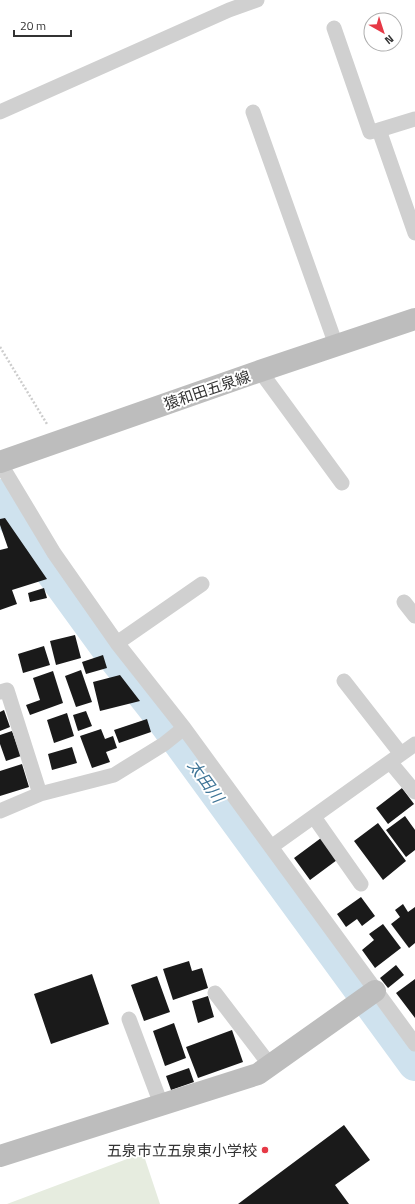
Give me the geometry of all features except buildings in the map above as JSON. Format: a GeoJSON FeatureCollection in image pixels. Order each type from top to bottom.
{"type":"FeatureCollection","features":[{"type":"Feature","properties":{"kind":"main road","name":"猿和田五泉線"},"geometry":{"type":"LineString","coordinates":[[0,462],[260,371],[415,320]]}},
{"type":"Feature","properties":{"kind":"main road"},"geometry":{"type":"LineString","coordinates":[[0,1156],[258,1074],[369,995]]}},
{"type":"Feature","properties":{"kind":"street"},"geometry":{"type":"LineString","coordinates":[[0,112],[230,10],[257,0]]}},
{"type":"Feature","properties":{"kind":"street"},"geometry":{"type":"LineString","coordinates":[[334,28],[370,132],[415,119]]}},
{"type":"Feature","properties":{"kind":"street"},"geometry":{"type":"LineString","coordinates":[[253,112],[336,345]]}},
{"type":"Feature","properties":{"kind":"street"},"geometry":{"type":"LineString","coordinates":[[379,130],[415,233]]}},
{"type":"Feature","properties":{"kind":"street"},"geometry":{"type":"LineString","coordinates":[[260,371],[342,483]]}},
{"type":"Feature","properties":{"kind":"street"},"geometry":{"type":"LineString","coordinates":[[0,462],[54,553],[117,643],[184,728],[271,847],[369,995],[415,1044]]}},
{"type":"Feature","properties":{"kind":"street"},"geometry":{"type":"LineString","coordinates":[[117,643],[202,584]]}},
{"type":"Feature","properties":{"kind":"street"},"geometry":{"type":"LineString","coordinates":[[404,602],[415,616]]}},
{"type":"Feature","properties":{"kind":"street"},"geometry":{"type":"LineString","coordinates":[[344,681],[396,758],[415,792]]}},
{"type":"Feature","properties":{"kind":"street"},"geometry":{"type":"LineString","coordinates":[[0,692],[7,690],[40,794]]}},
{"type":"Feature","properties":{"kind":"street"},"geometry":{"type":"LineString","coordinates":[[0,811],[40,794],[114,775],[164,744],[184,728]]}},
{"type":"Feature","properties":{"kind":"street"},"geometry":{"type":"LineString","coordinates":[[271,847],[415,744]]}},
{"type":"Feature","properties":{"kind":"street"},"geometry":{"type":"LineString","coordinates":[[314,817],[361,884]]}},
{"type":"Feature","properties":{"kind":"street"},"geometry":{"type":"LineString","coordinates":[[214,992],[270,1065]]}},
{"type":"Feature","properties":{"kind":"street"},"geometry":{"type":"LineString","coordinates":[[129,1019],[161,1104]]}},
{"type":"Feature","properties":{"kind":"path"},"geometry":{"type":"LineString","coordinates":[[0,347],[57,442]]}},
{"type":"Feature","properties":{"kind":"shaded area"},"geometry":{"type":"Polygon","coordinates":[[[143,1153],[160,1204],[7,1204],[143,1153]]]}},
{"type":"Feature","properties":{"kind":"waterway","name":"太田川"},"geometry":{"type":"LineString","coordinates":[[0,496],[8,511],[109,650],[160,715],[415,1064]]}},
{"type":"Feature","properties":{"kind":"place","name":"五泉市立五泉東小学校"},"geometry":{"type":"Point","coordinates":[265,1150]}}]}
